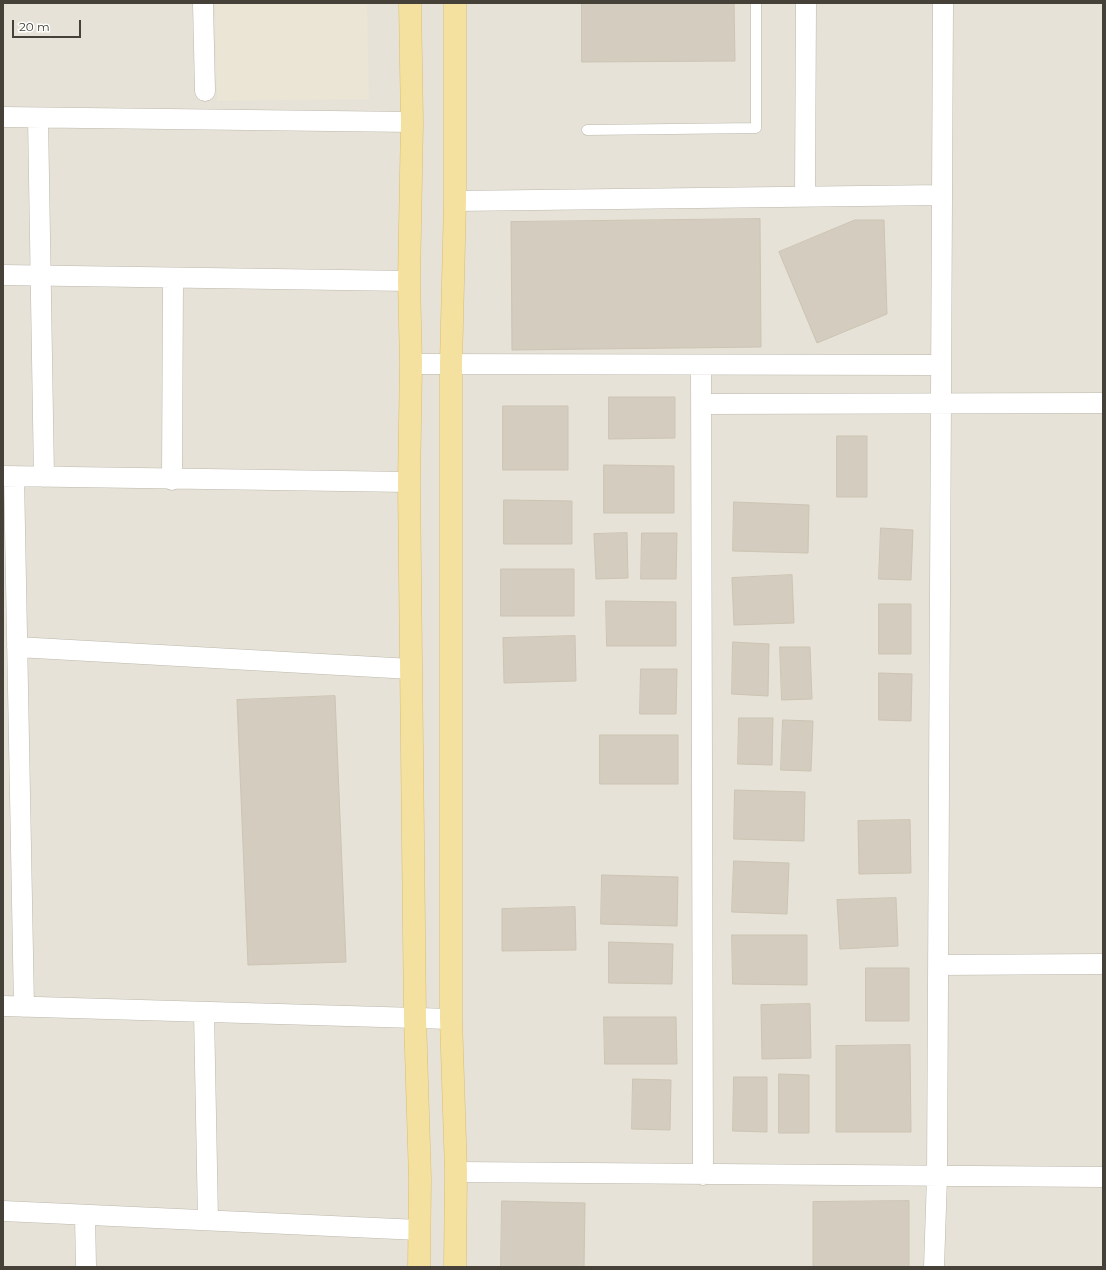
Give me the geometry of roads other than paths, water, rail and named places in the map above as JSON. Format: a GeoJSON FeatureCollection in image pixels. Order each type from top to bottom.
{"type":"FeatureCollection","features":[{"type":"Feature","properties":{"kind":"main road"},"geometry":{"type":"LineString","coordinates":[[410,3],[412,122],[409,281],[411,364],[409,482],[415,1018],[420,1179],[419,1267]]}},
{"type":"Feature","properties":{"kind":"main road"},"geometry":{"type":"LineString","coordinates":[[455,3],[455,201],[451,364],[451,1020],[456,1172],[455,1267]]}},
{"type":"Feature","properties":{"kind":"street"},"geometry":{"type":"LineString","coordinates":[[203,3],[205,91]]}},
{"type":"Feature","properties":{"kind":"street"},"geometry":{"type":"LineString","coordinates":[[805,195],[806,3]]}},
{"type":"Feature","properties":{"kind":"street"},"geometry":{"type":"LineString","coordinates":[[934,1267],[937,1177],[943,3]]}},
{"type":"Feature","properties":{"kind":"street"},"geometry":{"type":"LineString","coordinates":[[3,118],[412,122]]}},
{"type":"Feature","properties":{"kind":"street"},"geometry":{"type":"LineString","coordinates":[[38,118],[44,477]]}},
{"type":"Feature","properties":{"kind":"street"},"geometry":{"type":"LineString","coordinates":[[455,201],[805,195],[942,195]]}},
{"type":"Feature","properties":{"kind":"street"},"geometry":{"type":"LineString","coordinates":[[3,275],[409,281]]}},
{"type":"Feature","properties":{"kind":"street"},"geometry":{"type":"LineString","coordinates":[[172,480],[173,278]]}},
{"type":"Feature","properties":{"kind":"street"},"geometry":{"type":"LineString","coordinates":[[411,364],[941,365]]}},
{"type":"Feature","properties":{"kind":"street"},"geometry":{"type":"LineString","coordinates":[[701,365],[703,1175]]}},
{"type":"Feature","properties":{"kind":"street"},"geometry":{"type":"LineString","coordinates":[[701,404],[1103,403]]}},
{"type":"Feature","properties":{"kind":"street"},"geometry":{"type":"LineString","coordinates":[[24,1007],[11,737],[18,647],[8,476],[172,480],[409,482]]}},
{"type":"Feature","properties":{"kind":"street"},"geometry":{"type":"LineString","coordinates":[[18,647],[411,669]]}},
{"type":"Feature","properties":{"kind":"street"},"geometry":{"type":"LineString","coordinates":[[938,965],[1103,964]]}},
{"type":"Feature","properties":{"kind":"street"},"geometry":{"type":"LineString","coordinates":[[3,1006],[451,1020]]}},
{"type":"Feature","properties":{"kind":"street"},"geometry":{"type":"LineString","coordinates":[[204,1012],[208,1220]]}},
{"type":"Feature","properties":{"kind":"street"},"geometry":{"type":"LineString","coordinates":[[456,1172],[1103,1178]]}},
{"type":"Feature","properties":{"kind":"street"},"geometry":{"type":"LineString","coordinates":[[3,1211],[85,1216],[419,1230]]}},
{"type":"Feature","properties":{"kind":"street"},"geometry":{"type":"LineString","coordinates":[[85,1216],[86,1267]]}},
{"type":"Feature","properties":{"kind":"lane"},"geometry":{"type":"LineString","coordinates":[[587,130],[756,128],[756,3]]}}]}
